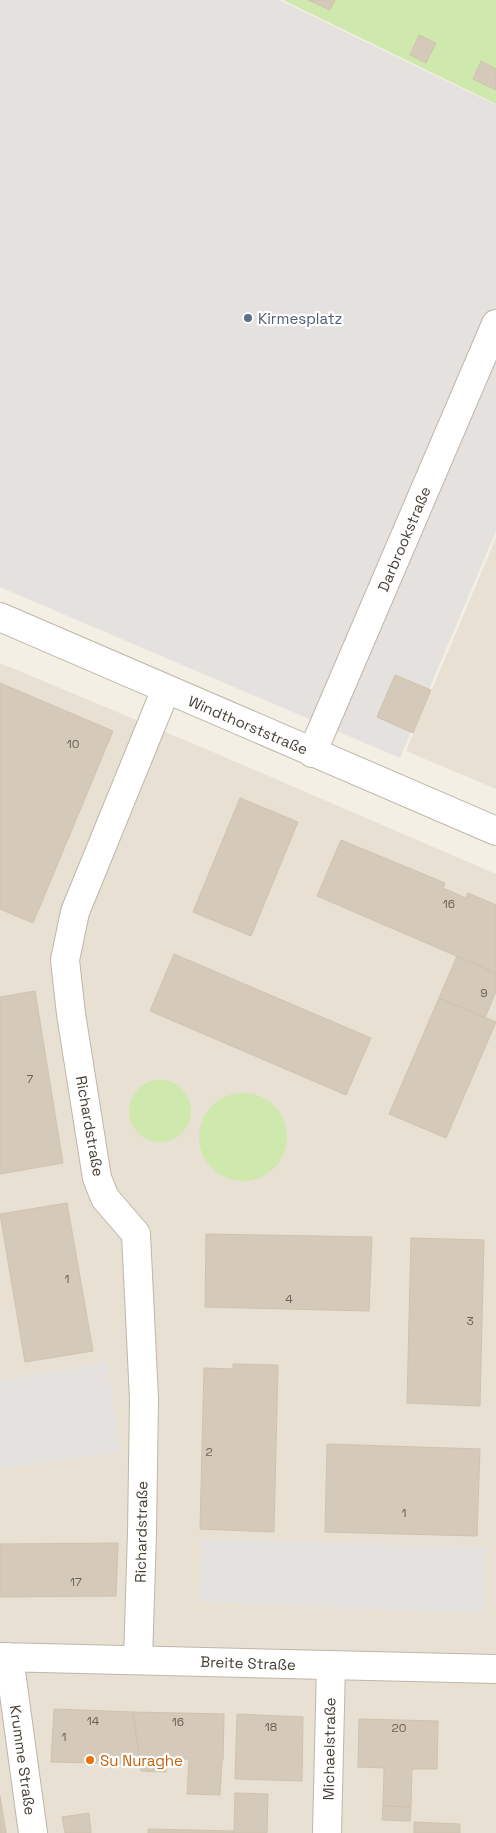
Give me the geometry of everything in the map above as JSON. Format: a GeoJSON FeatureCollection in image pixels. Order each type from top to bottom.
{"type":"FeatureCollection","features":[{"type":"Feature","properties":{"kind":"street","name":"Darbrookstraße"},"geometry":{"type":"LineString","coordinates":[[312,752],[496,324]]}},
{"type":"Feature","properties":{"kind":"street","name":"Windthorststraße"},"geometry":{"type":"LineString","coordinates":[[0,617],[496,831]]}},
{"type":"Feature","properties":{"kind":"street","name":"Richardstraße"},"geometry":{"type":"LineString","coordinates":[[138,1660],[144,1399],[136,1234],[105,1198],[98,1178],[71,1014],[65,960],[75,912],[166,689]]}},
{"type":"Feature","properties":{"kind":"street","name":"Breite Straße"},"geometry":{"type":"LineString","coordinates":[[4,1657],[496,1670]]}},
{"type":"Feature","properties":{"kind":"street","name":"Krumme Straße"},"geometry":{"type":"LineString","coordinates":[[4,1657],[32,1833]]}},
{"type":"Feature","properties":{"kind":"street","name":"Michaelstraße"},"geometry":{"type":"LineString","coordinates":[[326,1833],[331,1665]]}},
{"type":"Feature","properties":{"kind":"shaded area","name":"Kirmesplatz"},"geometry":{"type":"Polygon","coordinates":[[[0,0],[279,0],[496,105],[496,531],[400,758],[0,587],[0,0]]]}},
{"type":"Feature","properties":{"kind":"shaded area"},"geometry":{"type":"Polygon","coordinates":[[[496,538],[496,789],[406,751],[496,538]]]}},
{"type":"Feature","properties":{"kind":"shaded area"},"geometry":{"type":"Polygon","coordinates":[[[0,663],[496,874],[496,1833],[0,1833],[0,663]]]}},
{"type":"Feature","properties":{"kind":"shaded area"},"geometry":{"type":"Polygon","coordinates":[[[108,1362],[120,1452],[0,1469],[0,1380],[108,1362]]]}},
{"type":"Feature","properties":{"kind":"shaded area"},"geometry":{"type":"Polygon","coordinates":[[[202,1539],[486,1547],[484,1614],[200,1602],[202,1539]]]}},
{"type":"Feature","properties":{"kind":"green space"},"geometry":{"type":"Polygon","coordinates":[[[283,0],[496,0],[496,104],[283,0]]]}},
{"type":"Feature","properties":{"kind":"green space"},"geometry":{"type":"Polygon","coordinates":[[[160,1080],[177,1085],[182,1089],[186,1094],[191,1111],[186,1128],[182,1133],[177,1137],[160,1142],[143,1137],[138,1133],[134,1128],[129,1111],[134,1094],[138,1089],[143,1085],[160,1080]]]}},
{"type":"Feature","properties":{"kind":"green space"},"geometry":{"type":"Polygon","coordinates":[[[234,1093],[252,1093],[268,1100],[280,1112],[287,1128],[287,1146],[280,1162],[268,1174],[252,1181],[234,1181],[218,1174],[206,1162],[199,1146],[199,1128],[206,1112],[218,1100],[234,1093]]]}},
{"type":"Feature","properties":{"kind":"building"},"geometry":{"type":"Polygon","coordinates":[[[308,0],[335,0],[330,10],[308,0]]]}},
{"type":"Feature","properties":{"kind":"building"},"geometry":{"type":"Polygon","coordinates":[[[419,35],[436,43],[426,63],[410,55],[419,35]]]}},
{"type":"Feature","properties":{"kind":"building"},"geometry":{"type":"Polygon","coordinates":[[[481,61],[496,69],[496,90],[473,79],[481,61]]]}},
{"type":"Feature","properties":{"kind":"building"},"geometry":{"type":"Polygon","coordinates":[[[395,675],[431,690],[413,733],[377,717],[395,675]]]}},
{"type":"Feature","properties":{"kind":"building"},"geometry":{"type":"Polygon","coordinates":[[[0,683],[113,731],[33,923],[0,909],[0,683]]]}},
{"type":"Feature","properties":{"kind":"building"},"geometry":{"type":"Polygon","coordinates":[[[240,798],[298,822],[251,936],[193,912],[240,798]]]}},
{"type":"Feature","properties":{"kind":"building"},"geometry":{"type":"Polygon","coordinates":[[[341,840],[445,883],[443,888],[466,898],[468,893],[496,905],[496,973],[317,896],[341,840]]]}},
{"type":"Feature","properties":{"kind":"building"},"geometry":{"type":"Polygon","coordinates":[[[174,954],[371,1038],[346,1095],[150,1011],[174,954]]]}},
{"type":"Feature","properties":{"kind":"building"},"geometry":{"type":"Polygon","coordinates":[[[457,956],[496,973],[496,991],[485,1018],[439,998],[457,956]]]}},
{"type":"Feature","properties":{"kind":"building"},"geometry":{"type":"Polygon","coordinates":[[[35,991],[63,1163],[0,1174],[0,997],[35,991]]]}},
{"type":"Feature","properties":{"kind":"building"},"geometry":{"type":"Polygon","coordinates":[[[439,998],[496,1022],[446,1138],[389,1114],[439,998]]]}},
{"type":"Feature","properties":{"kind":"building"},"geometry":{"type":"Polygon","coordinates":[[[67,1203],[93,1351],[25,1362],[0,1214],[67,1203]]]}},
{"type":"Feature","properties":{"kind":"building"},"geometry":{"type":"Polygon","coordinates":[[[206,1234],[372,1237],[369,1311],[205,1307],[206,1234]]]}},
{"type":"Feature","properties":{"kind":"building"},"geometry":{"type":"Polygon","coordinates":[[[411,1238],[484,1240],[480,1406],[407,1403],[411,1238]]]}},
{"type":"Feature","properties":{"kind":"building"},"geometry":{"type":"Polygon","coordinates":[[[233,1364],[278,1365],[274,1532],[200,1529],[204,1368],[233,1369],[233,1364]]]}},
{"type":"Feature","properties":{"kind":"building"},"geometry":{"type":"Polygon","coordinates":[[[327,1444],[480,1449],[477,1536],[325,1532],[327,1444]]]}},
{"type":"Feature","properties":{"kind":"building"},"geometry":{"type":"Polygon","coordinates":[[[118,1543],[116,1596],[0,1597],[0,1544],[118,1543]]]}},
{"type":"Feature","properties":{"kind":"building"},"geometry":{"type":"Polygon","coordinates":[[[54,1709],[133,1712],[140,1764],[51,1762],[54,1709]]]}},
{"type":"Feature","properties":{"kind":"building"},"geometry":{"type":"Polygon","coordinates":[[[133,1712],[224,1714],[220,1795],[187,1794],[189,1759],[139,1758],[133,1712]]]}},
{"type":"Feature","properties":{"kind":"building"},"geometry":{"type":"Polygon","coordinates":[[[237,1714],[303,1717],[302,1781],[235,1779],[237,1714]]]}},
{"type":"Feature","properties":{"kind":"building"},"geometry":{"type":"Polygon","coordinates":[[[359,1719],[438,1721],[437,1769],[412,1769],[411,1807],[383,1806],[384,1768],[358,1767],[359,1719]]]}},
{"type":"Feature","properties":{"kind":"building"},"geometry":{"type":"Polygon","coordinates":[[[139,1758],[166,1759],[166,1772],[141,1771],[139,1758]]]}},
{"type":"Feature","properties":{"kind":"building"},"geometry":{"type":"Polygon","coordinates":[[[235,1793],[268,1794],[267,1833],[233,1833],[235,1793]]]}},
{"type":"Feature","properties":{"kind":"building"},"geometry":{"type":"Polygon","coordinates":[[[0,1796],[6,1833],[0,1833],[0,1796]]]}},
{"type":"Feature","properties":{"kind":"building"},"geometry":{"type":"Polygon","coordinates":[[[383,1806],[411,1807],[410,1821],[382,1820],[383,1806]]]}},
{"type":"Feature","properties":{"kind":"building"},"geometry":{"type":"Polygon","coordinates":[[[89,1813],[91,1833],[65,1833],[62,1817],[89,1813]]]}},
{"type":"Feature","properties":{"kind":"building"},"geometry":{"type":"Polygon","coordinates":[[[414,1822],[460,1824],[460,1833],[414,1833],[414,1822]]]}},
{"type":"Feature","properties":{"kind":"building"},"geometry":{"type":"Polygon","coordinates":[[[148,1829],[233,1831],[233,1833],[148,1833],[148,1829]]]}},
{"type":"Feature","properties":{"kind":"place","name":"Kirmesplatz"},"geometry":{"type":"Point","coordinates":[248,318]}},
{"type":"Feature","properties":{"kind":"place","name":"Su Nuraghe"},"geometry":{"type":"Point","coordinates":[90,1760]}}]}
